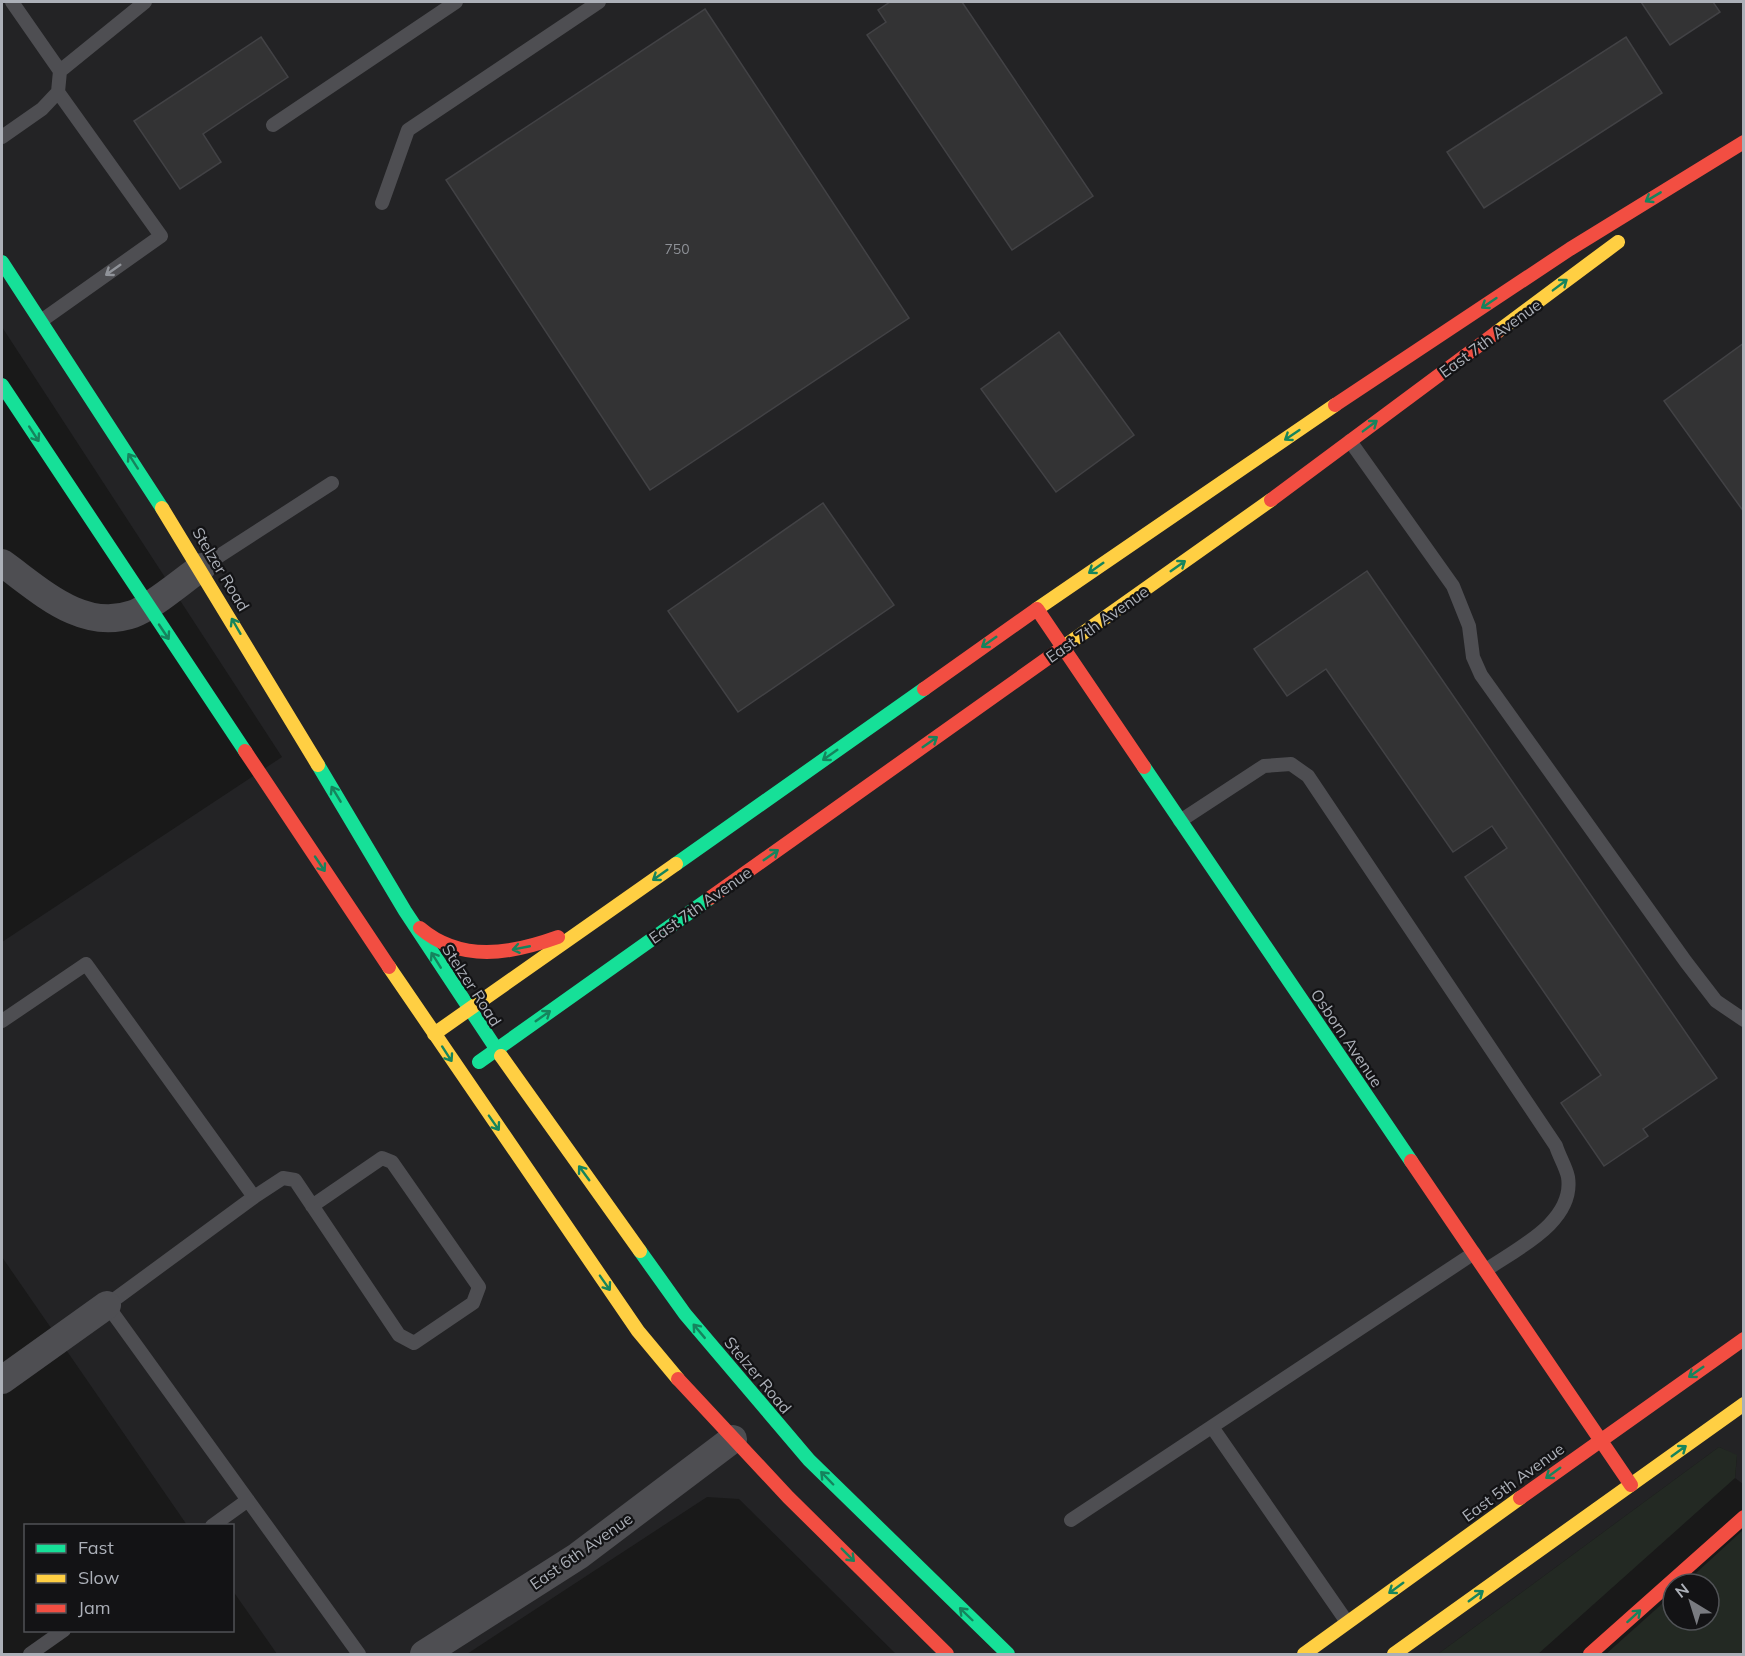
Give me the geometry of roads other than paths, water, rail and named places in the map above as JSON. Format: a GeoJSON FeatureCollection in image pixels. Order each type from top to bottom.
{"type":"FeatureCollection","features":[{"type":"Feature","properties":{"kind":"main road","name":"East 7th Avenue"},"geometry":{"type":"LineString","coordinates":[[434,1034],[1204,493],[1570,249],[1743,142]]}},
{"type":"Feature","properties":{"kind":"main road","name":"East 7th Avenue"},"geometry":{"type":"LineString","coordinates":[[1649,217],[1721,157]]}},
{"type":"Feature","properties":{"kind":"main road","name":"East 7th Avenue"},"geometry":{"type":"LineString","coordinates":[[461,1075],[1350,441],[1631,232]]}},
{"type":"Feature","properties":{"kind":"main road","name":"Stelzer Road"},"geometry":{"type":"LineString","coordinates":[[2,262],[202,567],[405,911],[468,1010],[685,1314],[809,1460],[872,1524],[1008,1654]]}},
{"type":"Feature","properties":{"kind":"main road"},"geometry":{"type":"LineString","coordinates":[[2,385],[146,605],[461,1075],[638,1331],[669,1371],[733,1439],[947,1654]]}},
{"type":"Feature","properties":{"kind":"main road","name":"Osborn Avenue"},"geometry":{"type":"LineString","coordinates":[[1037,609],[1632,1485]]}},
{"type":"Feature","properties":{"kind":"main road"},"geometry":{"type":"LineString","coordinates":[[405,911],[424,932],[440,944],[462,952],[482,953],[525,948],[550,940],[578,928],[630,897]]}},
{"type":"Feature","properties":{"kind":"main road","name":"East 5th Avenue"},"geometry":{"type":"LineString","coordinates":[[1304,1654],[1743,1339]]}},
{"type":"Feature","properties":{"kind":"main road"},"geometry":{"type":"LineString","coordinates":[[1394,1654],[1743,1404]]}},
{"type":"Feature","properties":{"kind":"main road"},"geometry":{"type":"LineString","coordinates":[[1590,1654],[1743,1517]]}},
{"type":"Feature","properties":{"kind":"street"},"geometry":{"type":"LineString","coordinates":[[2,563],[72,612],[102,619],[133,614],[202,567]]}},
{"type":"Feature","properties":{"kind":"street"},"geometry":{"type":"LineString","coordinates":[[2,1380],[107,1305]]}},
{"type":"Feature","properties":{"kind":"street","name":"East 6th Avenue"},"geometry":{"type":"LineString","coordinates":[[424,1654],[578,1556],[733,1439]]}},
{"type":"Feature","properties":{"kind":"lane"},"geometry":{"type":"LineString","coordinates":[[2,137],[42,110],[58,92],[60,71],[12,2]]}},
{"type":"Feature","properties":{"kind":"lane"},"geometry":{"type":"LineString","coordinates":[[60,71],[145,2]]}},
{"type":"Feature","properties":{"kind":"lane"},"geometry":{"type":"LineString","coordinates":[[273,125],[456,2]]}},
{"type":"Feature","properties":{"kind":"lane"},"geometry":{"type":"LineString","coordinates":[[382,203],[408,130],[599,2]]}},
{"type":"Feature","properties":{"kind":"lane"},"geometry":{"type":"LineString","coordinates":[[41,321],[161,236],[58,92]]}},
{"type":"Feature","properties":{"kind":"lane"},"geometry":{"type":"LineString","coordinates":[[1350,441],[1453,586],[1469,626],[1473,657],[1481,675],[1686,962],[1716,1001],[1743,1020]]}},
{"type":"Feature","properties":{"kind":"lane"},"geometry":{"type":"LineString","coordinates":[[202,567],[332,483]]}},
{"type":"Feature","properties":{"kind":"lane"},"geometry":{"type":"LineString","coordinates":[[1180,821],[1264,766],[1291,764],[1308,776],[1556,1146],[1568,1178],[1564,1206],[1549,1226],[1486,1270]]}},
{"type":"Feature","properties":{"kind":"lane"},"geometry":{"type":"LineString","coordinates":[[2,1021],[86,964],[254,1197]]}},
{"type":"Feature","properties":{"kind":"lane"},"geometry":{"type":"LineString","coordinates":[[312,1206],[382,1158],[392,1162],[479,1287],[473,1303],[414,1343],[399,1335],[294,1180],[283,1178],[107,1305],[360,1654]]}},
{"type":"Feature","properties":{"kind":"lane"},"geometry":{"type":"LineString","coordinates":[[1071,1520],[1474,1253]]}},
{"type":"Feature","properties":{"kind":"lane"},"geometry":{"type":"LineString","coordinates":[[1212,1427],[1347,1623]]}},
{"type":"Feature","properties":{"kind":"lane"},"geometry":{"type":"LineString","coordinates":[[215,1524],[248,1500]]}},
{"type":"Feature","properties":{"kind":"lane"},"geometry":{"type":"LineString","coordinates":[[30,1654],[61,1632]]}}]}
